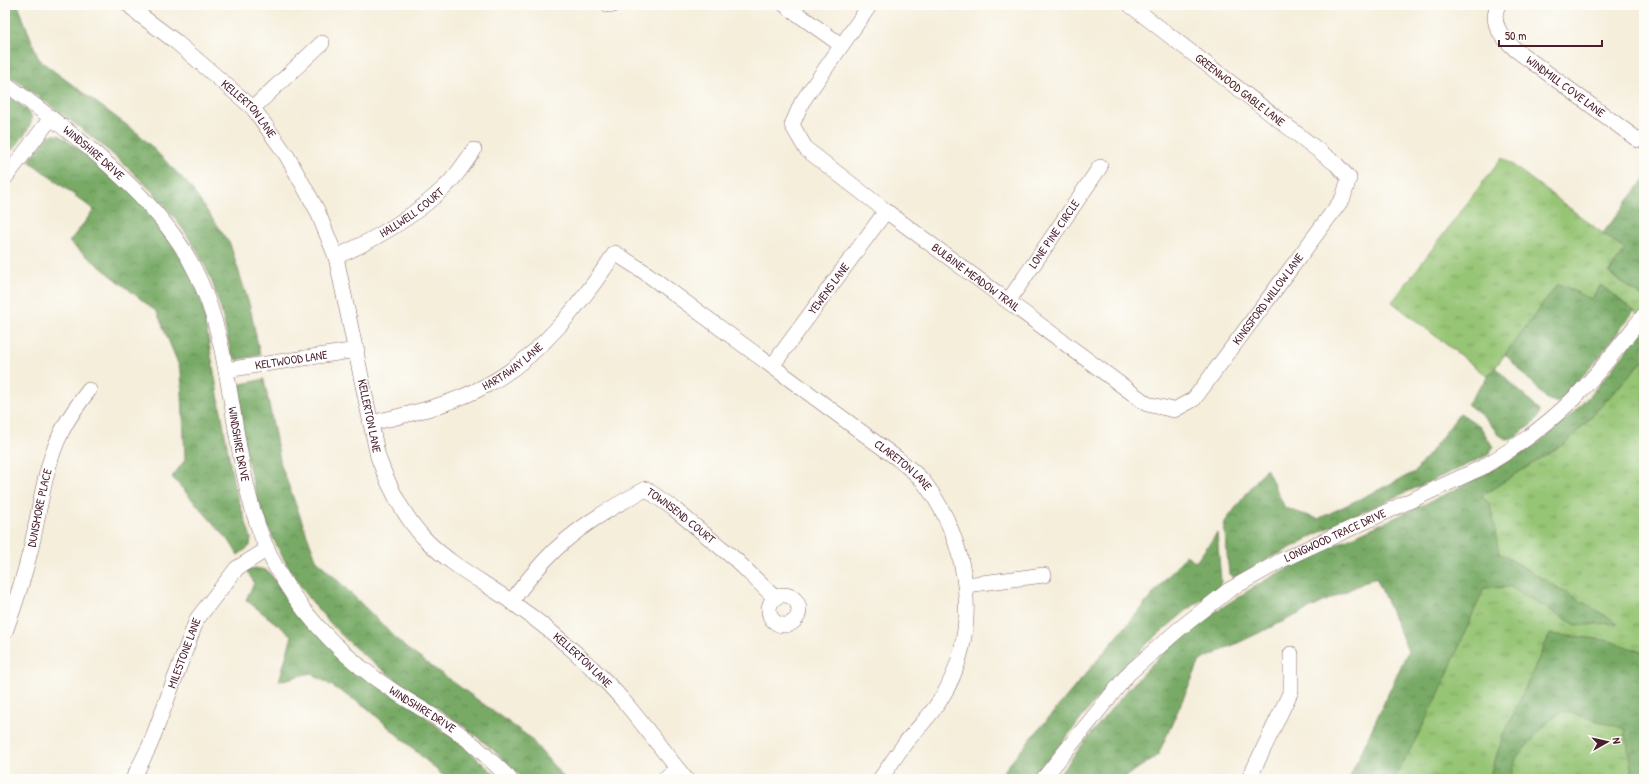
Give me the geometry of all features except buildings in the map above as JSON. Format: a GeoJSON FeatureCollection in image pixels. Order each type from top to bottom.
{"type":"FeatureCollection","features":[{"type":"Feature","properties":{"kind":"street","name":"KELLERTON LANE"},"geometry":{"type":"LineString","coordinates":[[129,5],[175,41],[253,108],[291,162],[317,210],[336,257],[357,350],[378,458],[387,481],[403,511],[426,540],[452,563],[511,602],[562,640],[604,679],[649,730],[682,774]]}},
{"type":"Feature","properties":{"kind":"street"},"geometry":{"type":"LineString","coordinates":[[785,5],[841,45],[870,5]]}},
{"type":"Feature","properties":{"kind":"street","name":"GREENWOOD GABLE LANE"},"geometry":{"type":"LineString","coordinates":[[1130,5],[1336,164],[1348,178]]}},
{"type":"Feature","properties":{"kind":"street","name":"WINDMILL COVE LANE"},"geometry":{"type":"LineString","coordinates":[[1498,5],[1496,10],[1496,24],[1502,38],[1638,140]]}},
{"type":"Feature","properties":{"kind":"street"},"geometry":{"type":"LineString","coordinates":[[253,108],[322,42]]}},
{"type":"Feature","properties":{"kind":"street","name":"BULBINE MEADOW TRAIL"},"geometry":{"type":"LineString","coordinates":[[841,45],[802,102],[792,125],[806,149],[886,211],[1009,300],[1147,404],[1174,410]]}},
{"type":"Feature","properties":{"kind":"street","name":"WINDSHIRE DRIVE"},"geometry":{"type":"LineString","coordinates":[[5,83],[51,118],[135,190],[176,238],[193,268],[206,296],[218,335],[226,370],[247,491],[257,526],[266,550],[283,580],[303,608],[326,635],[354,662],[390,689],[460,734],[510,779]]}},
{"type":"Feature","properties":{"kind":"street"},"geometry":{"type":"LineString","coordinates":[[5,178],[51,118]]}},
{"type":"Feature","properties":{"kind":"street","name":"HALLWELL COURT"},"geometry":{"type":"LineString","coordinates":[[336,257],[361,246],[402,223],[447,186],[474,150]]}},
{"type":"Feature","properties":{"kind":"street","name":"LONE PINE CIRCLE"},"geometry":{"type":"LineString","coordinates":[[1009,300],[1100,167]]}},
{"type":"Feature","properties":{"kind":"street","name":"KINGSFORD WILLOW LANE"},"geometry":{"type":"LineString","coordinates":[[1174,410],[1194,399],[1343,198],[1348,178]]}},
{"type":"Feature","properties":{"kind":"street","name":"YEWENS LANE"},"geometry":{"type":"LineString","coordinates":[[772,366],[886,211]]}},
{"type":"Feature","properties":{"kind":"street","name":"CLARETON LANE"},"geometry":{"type":"LineString","coordinates":[[615,253],[643,271],[898,459],[922,480],[939,505],[951,531],[960,557],[966,585],[966,620],[962,650],[953,674],[939,702],[906,743],[880,779]]}},
{"type":"Feature","properties":{"kind":"street","name":"HARTAWAY LANE"},"geometry":{"type":"LineString","coordinates":[[371,423],[454,400],[493,381],[518,364],[565,319],[589,292],[615,253]]}},
{"type":"Feature","properties":{"kind":"street","name":"LONGWOOD TRACE DRIVE"},"geometry":{"type":"LineString","coordinates":[[1043,779],[1129,673],[1178,630],[1230,590],[1282,560],[1468,474],[1505,454],[1532,435],[1572,400],[1600,370],[1644,315]]}},
{"type":"Feature","properties":{"kind":"street","name":"KELTWOOD LANE"},"geometry":{"type":"LineString","coordinates":[[226,370],[357,350]]}},
{"type":"Feature","properties":{"kind":"street","name":"DUNSMORE PLACE"},"geometry":{"type":"LineString","coordinates":[[5,632],[18,598],[31,549],[44,486],[58,440],[77,406],[89,390]]}},
{"type":"Feature","properties":{"kind":"street","name":"TOWNSEND COURT"},"geometry":{"type":"LineString","coordinates":[[511,602],[546,558],[575,533],[607,509],[646,489],[736,560],[775,598]]}},
{"type":"Feature","properties":{"kind":"street","name":"MILESTONE LANE"},"geometry":{"type":"LineString","coordinates":[[133,779],[150,744],[197,619],[237,568],[266,550]]}},
{"type":"Feature","properties":{"kind":"street"},"geometry":{"type":"LineString","coordinates":[[966,585],[1044,575]]}},
{"type":"Feature","properties":{"kind":"street"},"geometry":{"type":"LineString","coordinates":[[1249,779],[1291,691],[1291,654]]}},
{"type":"Feature","properties":{"kind":"street"},"geometry":{"type":"LineString","coordinates":[[664,779],[682,774]]}},
{"type":"Feature","properties":{"kind":"green space"},"geometry":{"type":"Polygon","coordinates":[[[5,5],[18,5],[39,60],[140,135],[189,185],[230,244],[250,307],[260,355],[237,360],[231,355],[213,284],[203,262],[185,232],[164,205],[141,180],[115,156],[61,113],[5,72],[5,5]]]}},
{"type":"Feature","properties":{"kind":"green space"},"geometry":{"type":"Polygon","coordinates":[[[5,93],[24,107],[32,118],[28,130],[13,150],[5,143],[5,93]]]}},
{"type":"Feature","properties":{"kind":"green space"},"geometry":{"type":"Polygon","coordinates":[[[49,135],[59,135],[99,164],[139,198],[188,267],[202,303],[234,486],[251,538],[250,546],[238,555],[230,542],[172,477],[185,460],[181,371],[157,312],[69,242],[94,210],[29,161],[49,135]]]}},
{"type":"Feature","properties":{"kind":"green space"},"geometry":{"type":"Polygon","coordinates":[[[1502,157],[1625,250],[1609,273],[1644,298],[1644,319],[1601,285],[1591,299],[1558,284],[1488,377],[1392,302],[1502,157]]]}},
{"type":"Feature","properties":{"kind":"green space"},"geometry":{"type":"Polygon","coordinates":[[[1644,180],[1643,297],[1609,273],[1625,250],[1603,233],[1644,180]]]}},
{"type":"Feature","properties":{"kind":"green space"},"geometry":{"type":"Polygon","coordinates":[[[1558,284],[1591,299],[1601,285],[1634,311],[1596,361],[1558,403],[1547,399],[1505,354],[1558,284]]]}},
{"type":"Feature","properties":{"kind":"green space"},"geometry":{"type":"Polygon","coordinates":[[[1644,330],[1644,359],[1570,440],[1481,496],[1490,504],[1499,553],[1618,623],[1576,625],[1510,587],[1484,588],[1437,698],[1395,779],[1349,779],[1408,651],[1376,577],[1200,661],[1158,755],[1122,779],[1056,779],[1116,703],[1173,644],[1192,629],[1232,601],[1292,566],[1450,492],[1502,465],[1537,444],[1580,406],[1606,377],[1641,331],[1644,330]]]}},
{"type":"Feature","properties":{"kind":"green space"},"geometry":{"type":"Polygon","coordinates":[[[1644,359],[1644,779],[1349,779],[1480,496],[1570,440],[1644,359]]]}},
{"type":"Feature","properties":{"kind":"green space"},"geometry":{"type":"Polygon","coordinates":[[[1495,367],[1540,411],[1537,420],[1514,438],[1506,439],[1499,435],[1486,419],[1467,404],[1495,367]]]}},
{"type":"Feature","properties":{"kind":"green space"},"geometry":{"type":"Polygon","coordinates":[[[264,379],[281,465],[316,559],[406,648],[529,737],[565,779],[523,779],[491,748],[360,652],[338,632],[319,610],[286,563],[273,537],[262,511],[250,472],[237,393],[241,384],[264,379]]]}},
{"type":"Feature","properties":{"kind":"green space"},"geometry":{"type":"Polygon","coordinates":[[[1460,413],[1480,426],[1493,447],[1488,455],[1330,527],[1233,578],[1229,574],[1224,523],[1266,468],[1285,508],[1318,519],[1415,472],[1460,413]]]}},
{"type":"Feature","properties":{"kind":"green space"},"geometry":{"type":"Polygon","coordinates":[[[1217,533],[1221,581],[1219,588],[1187,610],[1149,642],[1113,679],[1033,779],[997,779],[1186,555],[1196,562],[1217,533]]]}},
{"type":"Feature","properties":{"kind":"green space"},"geometry":{"type":"Polygon","coordinates":[[[255,568],[266,570],[273,577],[296,609],[438,727],[461,744],[500,779],[447,779],[366,707],[311,673],[279,681],[292,636],[246,600],[254,583],[247,570],[255,568]]]}},
{"type":"Feature","properties":{"kind":"green space"},"geometry":{"type":"Polygon","coordinates":[[[1550,634],[1607,640],[1644,653],[1644,779],[1633,779],[1625,729],[1564,711],[1549,721],[1516,758],[1511,779],[1489,779],[1503,736],[1550,634]]]}}]}
